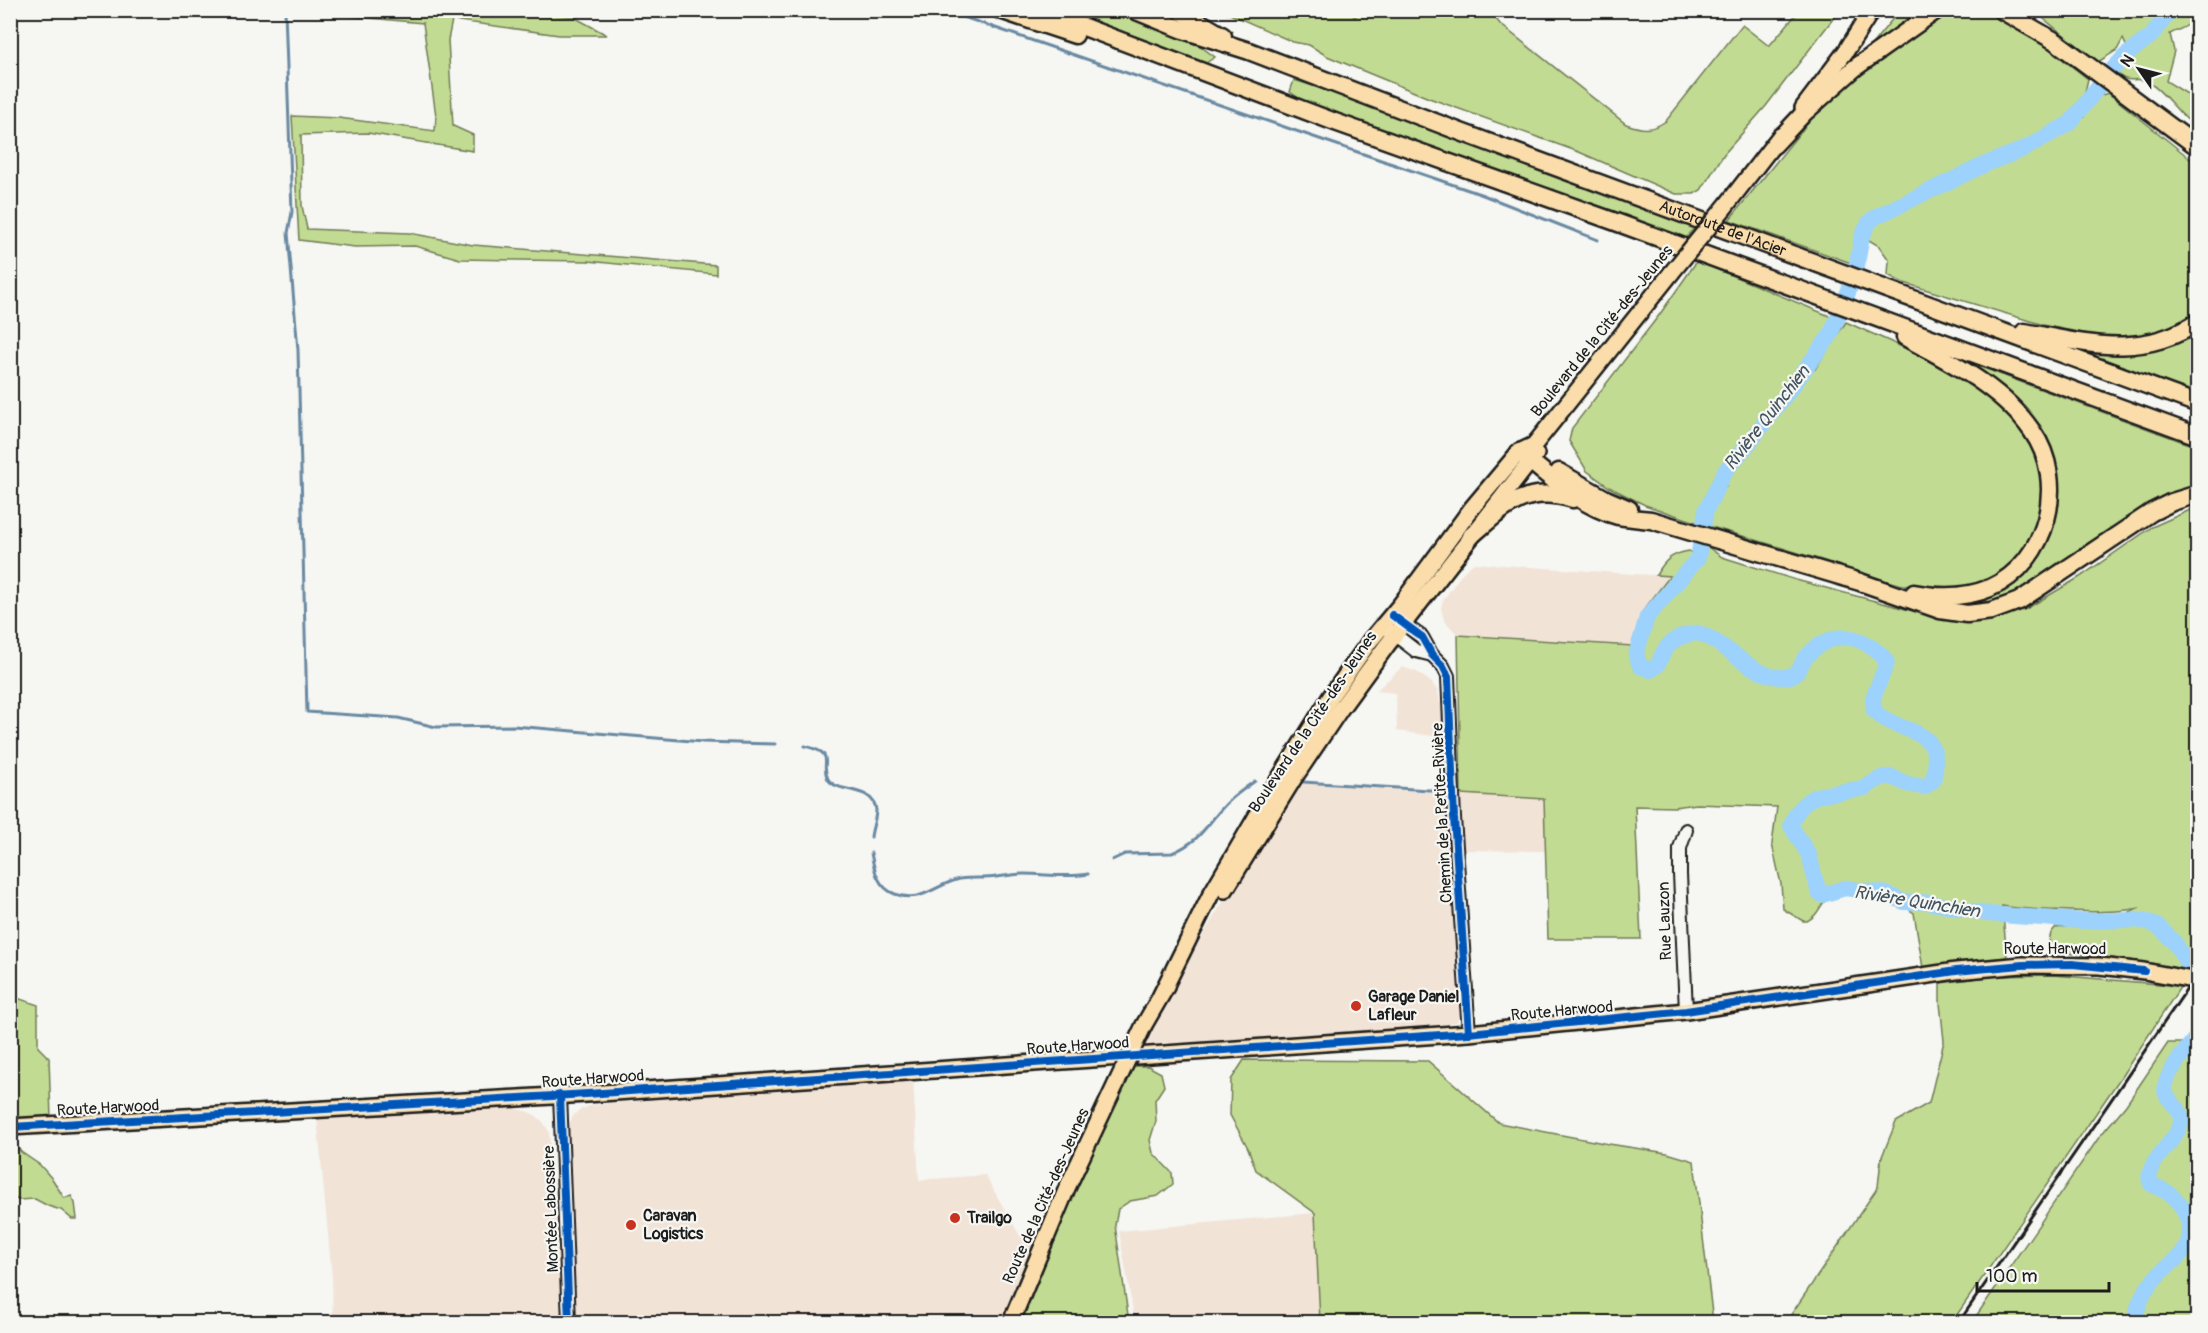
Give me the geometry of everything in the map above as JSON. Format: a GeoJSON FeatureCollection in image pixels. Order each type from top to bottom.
{"type":"FeatureCollection","features":[{"type":"Feature","properties":{"kind":"highway"},"geometry":{"type":"LineString","coordinates":[[1000,10],[1335,122]]}},
{"type":"Feature","properties":{"kind":"highway"},"geometry":{"type":"LineString","coordinates":[[1039,10],[1335,122]]}},
{"type":"Feature","properties":{"kind":"highway"},"geometry":{"type":"LineString","coordinates":[[1134,10],[1176,28],[1249,51]]}},
{"type":"Feature","properties":{"kind":"highway"},"geometry":{"type":"LineString","coordinates":[[1179,10],[1249,51]]}},
{"type":"Feature","properties":{"kind":"highway"},"geometry":{"type":"LineString","coordinates":[[1774,145],[1804,113],[1861,63],[1937,10]]}},
{"type":"Feature","properties":{"kind":"highway"},"geometry":{"type":"LineString","coordinates":[[2001,10],[2055,41],[2191,143],[2198,152]]}},
{"type":"Feature","properties":{"kind":"highway","name":"Autoroute de l'Acier"},"geometry":{"type":"LineString","coordinates":[[1249,51],[1458,131],[2198,404]]}},
{"type":"Feature","properties":{"kind":"highway","name":"Autoroute de l'Acier"},"geometry":{"type":"LineString","coordinates":[[1335,122],[1613,220],[2198,436]]}},
{"type":"Feature","properties":{"kind":"highway"},"geometry":{"type":"LineString","coordinates":[[1854,310],[1961,368],[2010,405],[2039,442],[2047,464],[2050,491],[2047,516],[2031,554],[2014,573],[1990,588],[1968,595],[1943,597],[1860,582]]}},
{"type":"Feature","properties":{"kind":"highway"},"geometry":{"type":"LineString","coordinates":[[1979,324],[2083,344],[2124,346],[2164,339],[2198,322]]}},
{"type":"Feature","properties":{"kind":"highway"},"geometry":{"type":"LineString","coordinates":[[1530,453],[1571,493],[1593,506]]}},
{"type":"Feature","properties":{"kind":"highway"},"geometry":{"type":"LineString","coordinates":[[1530,453],[1567,478],[1652,520],[1860,582],[1940,610],[1967,614],[1992,611],[2019,601],[2152,512],[2172,502],[2198,494]]}},
{"type":"Feature","properties":{"kind":"highway"},"geometry":{"type":"LineString","coordinates":[[1471,536],[1507,506],[1528,496],[1543,494],[1558,495],[1619,516],[1652,520]]}},
{"type":"Feature","properties":{"kind":"main road","name":"Boulevard de la Cité-des-Jeunes"},"geometry":{"type":"LineString","coordinates":[[1393,624],[1471,536],[1530,453],[1846,51],[1872,10]]}},
{"type":"Feature","properties":{"kind":"main road","name":"Boulevard de la Cité-des-Jeunes"},"geometry":{"type":"LineString","coordinates":[[1116,1084],[1161,995],[1294,778],[1393,624],[1472,508],[1530,453]]}},
{"type":"Feature","properties":{"kind":"main road","name":"Route Harwood"},"geometry":{"type":"LineString","coordinates":[[10,1127],[560,1095],[1469,1033],[1686,1011],[1956,971],[2022,965],[2092,966],[2191,980]]}},
{"type":"Feature","properties":{"kind":"main road","name":"Route de la Cité-des-Jeunes"},"geometry":{"type":"LineString","coordinates":[[1011,1323],[1063,1197],[1116,1084]]}},
{"type":"Feature","properties":{"kind":"street","name":"Chemin de la Petite-Rivière"},"geometry":{"type":"LineString","coordinates":[[1393,624],[1416,651],[1432,655],[1443,666],[1448,676],[1454,818],[1469,1033]]}},
{"type":"Feature","properties":{"kind":"street","name":"Rue Lauzon"},"geometry":{"type":"LineString","coordinates":[[1686,830],[1680,848],[1686,1011]]}},
{"type":"Feature","properties":{"kind":"street","name":"Montée Labossière"},"geometry":{"type":"LineString","coordinates":[[560,1095],[569,1323]]}},
{"type":"Feature","properties":{"kind":"shaded area"},"geometry":{"type":"Polygon","coordinates":[[[1474,563],[1671,576],[1642,612],[1633,646],[1458,635],[1444,620],[1441,608],[1443,600],[1464,571],[1474,563]]]}},
{"type":"Feature","properties":{"kind":"shaded area"},"geometry":{"type":"Polygon","coordinates":[[[1402,667],[1417,672],[1432,683],[1437,690],[1447,728],[1447,738],[1397,731],[1396,693],[1376,691],[1402,667]]]}},
{"type":"Feature","properties":{"kind":"shaded area"},"geometry":{"type":"Polygon","coordinates":[[[1296,783],[1449,793],[1460,1002],[1457,1022],[1379,1031],[1142,1045],[1205,931],[1296,783]]]}},
{"type":"Feature","properties":{"kind":"shaded area"},"geometry":{"type":"Polygon","coordinates":[[[1461,794],[1544,798],[1546,851],[1462,850],[1461,794]]]}},
{"type":"Feature","properties":{"kind":"shaded area"},"geometry":{"type":"Polygon","coordinates":[[[913,1079],[919,1180],[985,1175],[1020,1236],[1034,1244],[1002,1322],[576,1322],[569,1125],[572,1117],[579,1110],[613,1103],[913,1079]]]}},
{"type":"Feature","properties":{"kind":"shaded area"},"geometry":{"type":"Polygon","coordinates":[[[509,1107],[535,1115],[549,1132],[563,1322],[333,1322],[332,1277],[317,1117],[509,1107]]]}},
{"type":"Feature","properties":{"kind":"shaded area"},"geometry":{"type":"Polygon","coordinates":[[[1315,1213],[1320,1322],[1135,1322],[1119,1231],[1315,1213]]]}},
{"type":"Feature","properties":{"kind":"green space"},"geometry":{"type":"Polygon","coordinates":[[[1370,10],[1490,11],[1500,24],[1626,124],[1647,128],[1656,127],[1666,121],[1742,25],[1769,46],[1799,11],[1839,11],[1766,106],[1724,154],[1701,190],[1694,194],[1676,194],[1579,152],[1429,98],[1327,56],[1309,45],[1293,42],[1223,11],[1347,11],[1355,17],[1360,11],[1366,15],[1370,10]]]}},
{"type":"Feature","properties":{"kind":"green space"},"geometry":{"type":"Polygon","coordinates":[[[294,11],[492,11],[572,16],[607,35],[559,35],[452,20],[448,40],[453,126],[473,135],[473,151],[368,133],[301,135],[302,206],[307,229],[409,233],[473,245],[716,265],[716,274],[588,261],[460,259],[415,246],[355,247],[299,240],[292,116],[339,118],[435,131],[436,116],[423,23],[294,11]]]}},
{"type":"Feature","properties":{"kind":"green space"},"geometry":{"type":"Polygon","coordinates":[[[1063,11],[1114,11],[1200,46],[1215,57],[1206,63],[1063,11]]]}},
{"type":"Feature","properties":{"kind":"green space"},"geometry":{"type":"Polygon","coordinates":[[[1899,11],[2001,11],[2088,79],[2076,111],[2084,117],[2093,98],[2108,93],[2197,164],[2197,314],[2174,329],[2135,339],[2088,334],[2047,326],[1901,282],[1888,275],[1889,260],[1879,246],[1859,234],[1854,264],[1729,220],[1899,11]]]}},
{"type":"Feature","properties":{"kind":"green space"},"geometry":{"type":"Polygon","coordinates":[[[2034,11],[2197,11],[2191,23],[2170,34],[2174,51],[2166,81],[2197,100],[2197,127],[2148,82],[2127,79],[2119,75],[2115,70],[2118,63],[2131,56],[2123,39],[2117,50],[2098,62],[2034,11]]]}},
{"type":"Feature","properties":{"kind":"green space"},"geometry":{"type":"Polygon","coordinates":[[[1294,80],[1695,227],[1684,241],[1302,100],[1290,92],[1294,80]]]}},
{"type":"Feature","properties":{"kind":"green space"},"geometry":{"type":"Polygon","coordinates":[[[1697,261],[1832,317],[1828,331],[1810,356],[1815,369],[1846,322],[1903,347],[1964,379],[1991,398],[2014,420],[2032,445],[2042,475],[2043,491],[2042,507],[2035,529],[2012,567],[1988,580],[1962,588],[1927,589],[1910,586],[1876,578],[1708,526],[1710,509],[1726,486],[1714,486],[1699,523],[1645,505],[1609,487],[1587,471],[1569,441],[1572,428],[1660,314],[1697,261]]]}},
{"type":"Feature","properties":{"kind":"green space"},"geometry":{"type":"Polygon","coordinates":[[[2197,330],[2197,393],[2081,351],[2082,348],[2197,330]]]}},
{"type":"Feature","properties":{"kind":"green space"},"geometry":{"type":"Polygon","coordinates":[[[1967,362],[2197,447],[2197,487],[2016,595],[1975,609],[1945,602],[2022,574],[2055,469],[1967,362]]]}},
{"type":"Feature","properties":{"kind":"green space"},"geometry":{"type":"Polygon","coordinates":[[[2197,507],[2197,959],[2182,971],[2128,960],[2067,953],[2049,941],[2055,928],[2104,923],[2140,908],[2095,912],[2002,906],[2007,957],[1923,968],[1914,913],[1895,902],[1874,896],[1831,895],[1815,915],[1803,921],[1783,909],[1781,884],[1772,844],[1777,807],[1697,804],[1674,807],[1635,806],[1641,939],[1548,939],[1544,799],[1461,794],[1458,635],[1633,646],[1642,612],[1670,576],[1656,575],[1660,569],[1670,558],[1683,552],[1689,551],[1702,560],[1705,545],[1722,557],[1796,580],[1939,618],[1959,620],[1997,617],[2026,609],[2080,577],[2152,527],[2197,507]]]}},
{"type":"Feature","properties":{"kind":"green space"},"geometry":{"type":"Polygon","coordinates":[[[10,973],[17,998],[38,1005],[38,1047],[49,1058],[51,1119],[11,1119],[10,973]]]}},
{"type":"Feature","properties":{"kind":"green space"},"geometry":{"type":"Polygon","coordinates":[[[2054,975],[2181,986],[1952,1322],[1786,1322],[1878,1187],[1881,1159],[1896,1122],[1929,1103],[1944,1041],[1940,983],[1994,976],[2054,975]]]}},
{"type":"Feature","properties":{"kind":"green space"},"geometry":{"type":"Polygon","coordinates":[[[2168,1043],[2197,1043],[2197,1322],[1972,1322],[2100,1136],[2126,1105],[2168,1043]]]}},
{"type":"Feature","properties":{"kind":"green space"},"geometry":{"type":"Polygon","coordinates":[[[1244,1060],[1428,1061],[1499,1123],[1667,1153],[1694,1161],[1713,1322],[1320,1322],[1315,1213],[1256,1170],[1248,1148],[1230,1115],[1231,1080],[1244,1060]]]}},
{"type":"Feature","properties":{"kind":"green space"},"geometry":{"type":"Polygon","coordinates":[[[1132,1066],[1148,1066],[1161,1073],[1164,1086],[1155,1100],[1156,1121],[1150,1140],[1153,1153],[1172,1173],[1173,1184],[1158,1196],[1130,1201],[1118,1209],[1115,1225],[1129,1322],[1022,1322],[1056,1235],[1132,1066]]]}},
{"type":"Feature","properties":{"kind":"green space"},"geometry":{"type":"Polygon","coordinates":[[[11,1138],[21,1152],[40,1165],[64,1198],[71,1196],[75,1203],[77,1219],[72,1219],[61,1210],[35,1199],[18,1200],[11,1196],[11,1138]]]}},
{"type":"Feature","properties":{"kind":"waterway"},"geometry":{"type":"LineString","coordinates":[[285,10],[292,212],[288,233],[298,350],[307,712],[398,718],[436,727],[514,726],[703,742],[775,744]]}},
{"type":"Feature","properties":{"kind":"waterway"},"geometry":{"type":"LineString","coordinates":[[943,10],[1483,195],[1598,240]]}},
{"type":"Feature","properties":{"kind":"waterway","name":"Rivière Quinchien"},"geometry":{"type":"LineString","coordinates":[[2171,10],[2151,36],[2126,55],[2111,71],[2070,123],[2024,149],[1988,163],[1870,221],[1862,236],[1849,290],[1830,336],[1751,441],[1725,471],[1706,510],[1698,558],[1647,617],[1636,655],[1640,666],[1651,670],[1657,666],[1665,650],[1673,642],[1682,636],[1698,633],[1758,670],[1768,675],[1784,677],[1795,674],[1803,660],[1827,641],[1843,637],[1860,640],[1882,655],[1887,663],[1873,698],[1874,711],[1928,741],[1936,763],[1933,781],[1924,787],[1885,777],[1865,788],[1820,795],[1805,803],[1798,811],[1791,826],[1809,855],[1819,893],[1822,895],[1845,888],[1887,894],[1904,902],[1926,902],[1988,914],[2082,921],[2148,922],[2159,927],[2175,943],[2198,982]]}},
{"type":"Feature","properties":{"kind":"waterway"},"geometry":{"type":"LineString","coordinates":[[805,746],[824,755],[826,773],[832,784],[862,793],[874,802],[876,813],[871,837]]}},
{"type":"Feature","properties":{"kind":"waterway"},"geometry":{"type":"LineString","coordinates":[[1112,860],[1125,854],[1172,853],[1182,848],[1197,838],[1229,801],[1255,781]]}},
{"type":"Feature","properties":{"kind":"waterway"},"geometry":{"type":"LineString","coordinates":[[1303,782],[1445,791]]}},
{"type":"Feature","properties":{"kind":"waterway"},"geometry":{"type":"LineString","coordinates":[[871,853],[875,871],[884,887],[895,894],[913,897],[951,881],[965,878],[992,878],[1020,874],[1064,876],[1088,874]]}},
{"type":"Feature","properties":{"kind":"waterway"},"geometry":{"type":"LineString","coordinates":[[2185,958],[2198,963]]}},
{"type":"Feature","properties":{"kind":"waterway","name":"Rivière Quinchien"},"geometry":{"type":"LineString","coordinates":[[2136,1322],[2138,1308],[2147,1289],[2160,1273],[2182,1254],[2188,1243],[2188,1221],[2181,1207],[2169,1193],[2151,1184],[2149,1177],[2154,1163],[2175,1135],[2181,1121],[2181,1115],[2165,1092],[2167,1081],[2178,1060],[2198,1035]]}},
{"type":"Feature","properties":{"kind":"railway"},"geometry":{"type":"LineString","coordinates":[[1959,1322],[2198,973]]}},
{"type":"Feature","properties":{"kind":"cycle path"},"geometry":{"type":"LineString","coordinates":[[1392,615],[1422,637],[1448,676],[1454,818],[1469,1033]]}},
{"type":"Feature","properties":{"kind":"cycle path"},"geometry":{"type":"LineString","coordinates":[[10,1127],[587,1094],[1469,1033],[1686,1011],[1956,971],[2022,965],[2072,964],[2144,971]]}},
{"type":"Feature","properties":{"kind":"cycle path"},"geometry":{"type":"LineString","coordinates":[[560,1095],[569,1322]]}},
{"type":"Feature","properties":{"kind":"place","name":"Garage Daniel Lafleur"},"geometry":{"type":"Point","coordinates":[1356,1006]}},
{"type":"Feature","properties":{"kind":"place","name":"Trailgo"},"geometry":{"type":"Point","coordinates":[955,1218]}},
{"type":"Feature","properties":{"kind":"place","name":"Caravan Logistics"},"geometry":{"type":"Point","coordinates":[631,1225]}}]}
